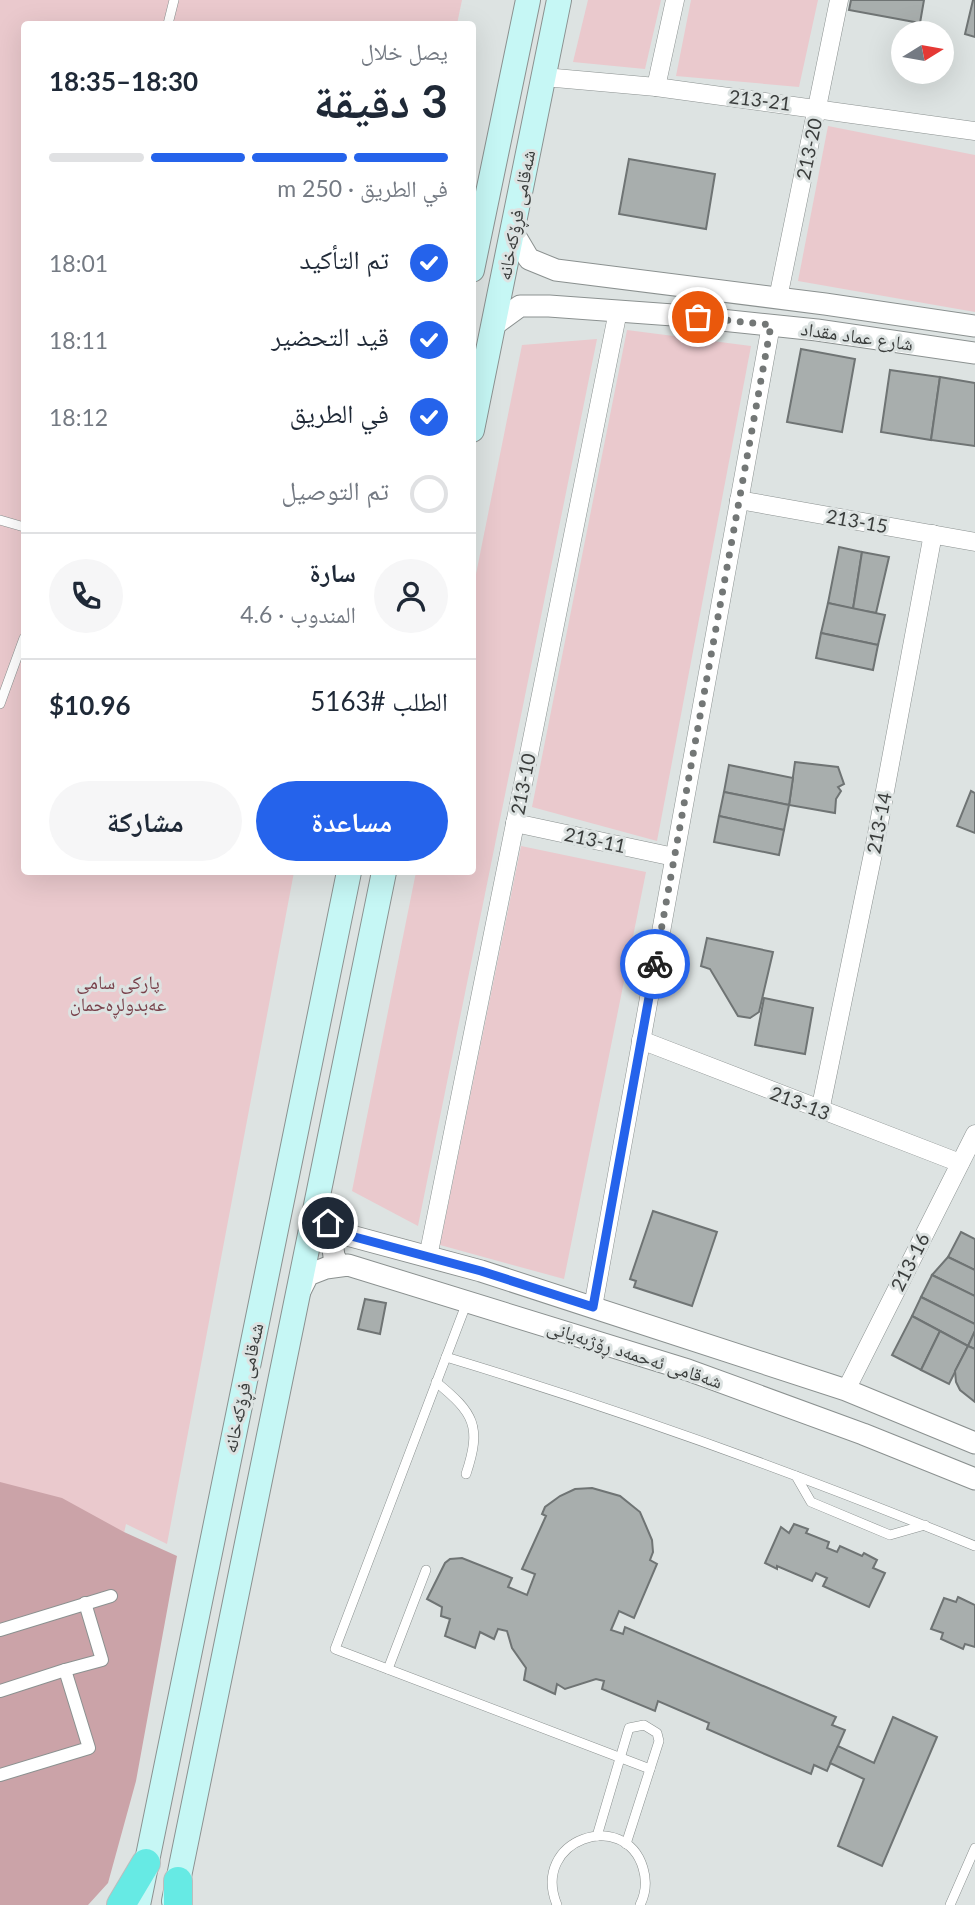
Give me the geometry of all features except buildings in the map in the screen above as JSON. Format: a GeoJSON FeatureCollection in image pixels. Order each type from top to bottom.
{"type":"FeatureCollection","features":[{"type":"Feature","properties":{"kind":"highway"},"geometry":{"type":"LineString","coordinates":[[121,1905],[146,1863]]}},
{"type":"Feature","properties":{"kind":"main road","name":"شەقامی فڕۆکەخانە"},"geometry":{"type":"LineString","coordinates":[[476,251],[528,0]]}},
{"type":"Feature","properties":{"kind":"main road","name":"شەقامی فڕۆکەخانە"},"geometry":{"type":"LineString","coordinates":[[476,411],[559,0]]}},
{"type":"Feature","properties":{"kind":"main road","name":"شەقامی فڕۆکەخانە"},"geometry":{"type":"LineString","coordinates":[[138,1905],[348,875]]}},
{"type":"Feature","properties":{"kind":"main road","name":"شەقامی فڕۆکەخانە"},"geometry":{"type":"LineString","coordinates":[[176,1897],[383,875]]}},
{"type":"Feature","properties":{"kind":"street"},"geometry":{"type":"LineString","coordinates":[[656,87],[675,0]]}},
{"type":"Feature","properties":{"kind":"street","name":"213-20"},"geometry":{"type":"LineString","coordinates":[[778,299],[839,0]]}},
{"type":"Feature","properties":{"kind":"street","name":"213-21"},"geometry":{"type":"LineString","coordinates":[[544,77],[656,87],[817,107],[975,131]]}},
{"type":"Feature","properties":{"kind":"street","name":"شارع عماد مقداد"},"geometry":{"type":"LineString","coordinates":[[513,232],[528,259],[556,270],[975,326]]}},
{"type":"Feature","properties":{"kind":"street","name":"شارع عماد مقداد"},"geometry":{"type":"LineString","coordinates":[[494,325],[520,306],[618,311],[771,325],[975,353]]}},
{"type":"Feature","properties":{"kind":"street","name":"213-10"},"geometry":{"type":"LineString","coordinates":[[428,1257],[618,311]]}},
{"type":"Feature","properties":{"kind":"street"},"geometry":{"type":"LineString","coordinates":[[593,1307],[771,325]]}},
{"type":"Feature","properties":{"kind":"street","name":"213-15"},"geometry":{"type":"LineString","coordinates":[[739,500],[975,542]]}},
{"type":"Feature","properties":{"kind":"street","name":"213-14"},"geometry":{"type":"LineString","coordinates":[[820,1111],[876,839],[933,534]]}},
{"type":"Feature","properties":{"kind":"street","name":"213-11"},"geometry":{"type":"LineString","coordinates":[[515,823],[674,857]]}},
{"type":"Feature","properties":{"kind":"street","name":"213-13"},"geometry":{"type":"LineString","coordinates":[[641,1040],[960,1163]]}},
{"type":"Feature","properties":{"kind":"street","name":"213-16"},"geometry":{"type":"LineString","coordinates":[[846,1390],[975,1134]]}},
{"type":"Feature","properties":{"kind":"street","name":"شەقامی ئەحمەد ڕۆژبەیانی"},"geometry":{"type":"LineString","coordinates":[[318,1198],[328,1223],[346,1233],[481,1271],[846,1390],[975,1443]]}},
{"type":"Feature","properties":{"kind":"street"},"geometry":{"type":"LineString","coordinates":[[299,1293],[308,1275],[339,1265],[334,1256],[332,1242],[339,1235],[346,1233]]}},
{"type":"Feature","properties":{"kind":"street","name":"شەقامی ئەحمەد ڕۆژبەیانی"},"geometry":{"type":"LineString","coordinates":[[339,1265],[348,1265],[467,1301],[722,1382],[975,1479]]}},
{"type":"Feature","properties":{"kind":"street"},"geometry":{"type":"LineString","coordinates":[[722,1382],[731,1353]]}},
{"type":"Feature","properties":{"kind":"street"},"geometry":{"type":"LineString","coordinates":[[0,1630],[111,1596]]}},
{"type":"Feature","properties":{"kind":"street"},"geometry":{"type":"LineString","coordinates":[[1,1687],[102,1660],[85,1603]]}},
{"type":"Feature","properties":{"kind":"street"},"geometry":{"type":"LineString","coordinates":[[0,1775],[89,1748],[65,1670]]}},
{"type":"Feature","properties":{"kind":"lane"},"geometry":{"type":"LineString","coordinates":[[169,21],[174,0]]}},
{"type":"Feature","properties":{"kind":"lane"},"geometry":{"type":"LineString","coordinates":[[0,520],[21,526]]}},
{"type":"Feature","properties":{"kind":"lane"},"geometry":{"type":"LineString","coordinates":[[0,704],[21,646]]}},
{"type":"Feature","properties":{"kind":"lane"},"geometry":{"type":"LineString","coordinates":[[467,1301],[335,1649],[650,1769]]}},
{"type":"Feature","properties":{"kind":"lane"},"geometry":{"type":"LineString","coordinates":[[446,1357],[562,1393],[796,1475],[975,1546]]}},
{"type":"Feature","properties":{"kind":"lane"},"geometry":{"type":"LineString","coordinates":[[436,1382],[467,1410],[473,1428],[474,1448],[466,1474]]}},
{"type":"Feature","properties":{"kind":"lane"},"geometry":{"type":"LineString","coordinates":[[796,1475],[811,1502],[890,1535],[925,1525]]}},
{"type":"Feature","properties":{"kind":"lane"},"geometry":{"type":"LineString","coordinates":[[388,1669],[426,1570]]}},
{"type":"Feature","properties":{"kind":"lane"},"geometry":{"type":"LineString","coordinates":[[597,1836],[629,1728],[644,1725],[657,1733],[659,1741],[626,1844]]}},
{"type":"Feature","properties":{"kind":"lane"},"geometry":{"type":"LineString","coordinates":[[557,1905],[551,1882],[559,1857],[578,1840],[597,1836],[615,1838],[626,1844],[642,1864],[645,1876],[641,1903],[652,1905]]}},
{"type":"Feature","properties":{"kind":"lane"},"geometry":{"type":"LineString","coordinates":[[950,1905],[975,1848]]}},
{"type":"Feature","properties":{"kind":"green space","name":"پارکی سامی عەبدولڕەحمان"},"geometry":{"type":"Polygon","coordinates":[[[0,0],[462,0],[458,21],[21,21],[21,875],[293,875],[167,1544],[126,1524],[121,1547],[0,1904],[0,0]]]}},
{"type":"Feature","properties":{"kind":"green space"},"geometry":{"type":"Polygon","coordinates":[[[588,0],[661,0],[645,69],[573,62],[588,0]]]}},
{"type":"Feature","properties":{"kind":"green space"},"geometry":{"type":"Polygon","coordinates":[[[691,0],[818,0],[799,87],[676,76],[691,0]]]}},
{"type":"Feature","properties":{"kind":"green space"},"geometry":{"type":"Polygon","coordinates":[[[828,126],[975,155],[975,312],[798,281],[828,126]]]}},
{"type":"Feature","properties":{"kind":"green space"},"geometry":{"type":"Polygon","coordinates":[[[627,330],[751,346],[657,841],[532,807],[627,330]]]}},
{"type":"Feature","properties":{"kind":"green space"},"geometry":{"type":"Polygon","coordinates":[[[597,339],[418,1226],[352,1191],[415,875],[476,875],[476,574],[522,345],[597,339]]]}},
{"type":"Feature","properties":{"kind":"green space"},"geometry":{"type":"Polygon","coordinates":[[[521,846],[646,872],[564,1279],[440,1245],[521,846]]]}},
{"type":"Feature","properties":{"kind":"shaded area"},"geometry":{"type":"Polygon","coordinates":[[[0,1482],[62,1498],[124,1532],[177,1556],[136,1781],[108,1883],[88,1905],[0,1905],[0,1482]]]}},
{"type":"Feature","properties":{"kind":"way so far"},"geometry":{"type":"LineString","coordinates":[[655,964],[771,325],[698,317]]}},
{"type":"Feature","properties":{"kind":"route"},"geometry":{"type":"LineString","coordinates":[[328,1223],[351,1236],[481,1271],[593,1307],[655,964]]}}]}
